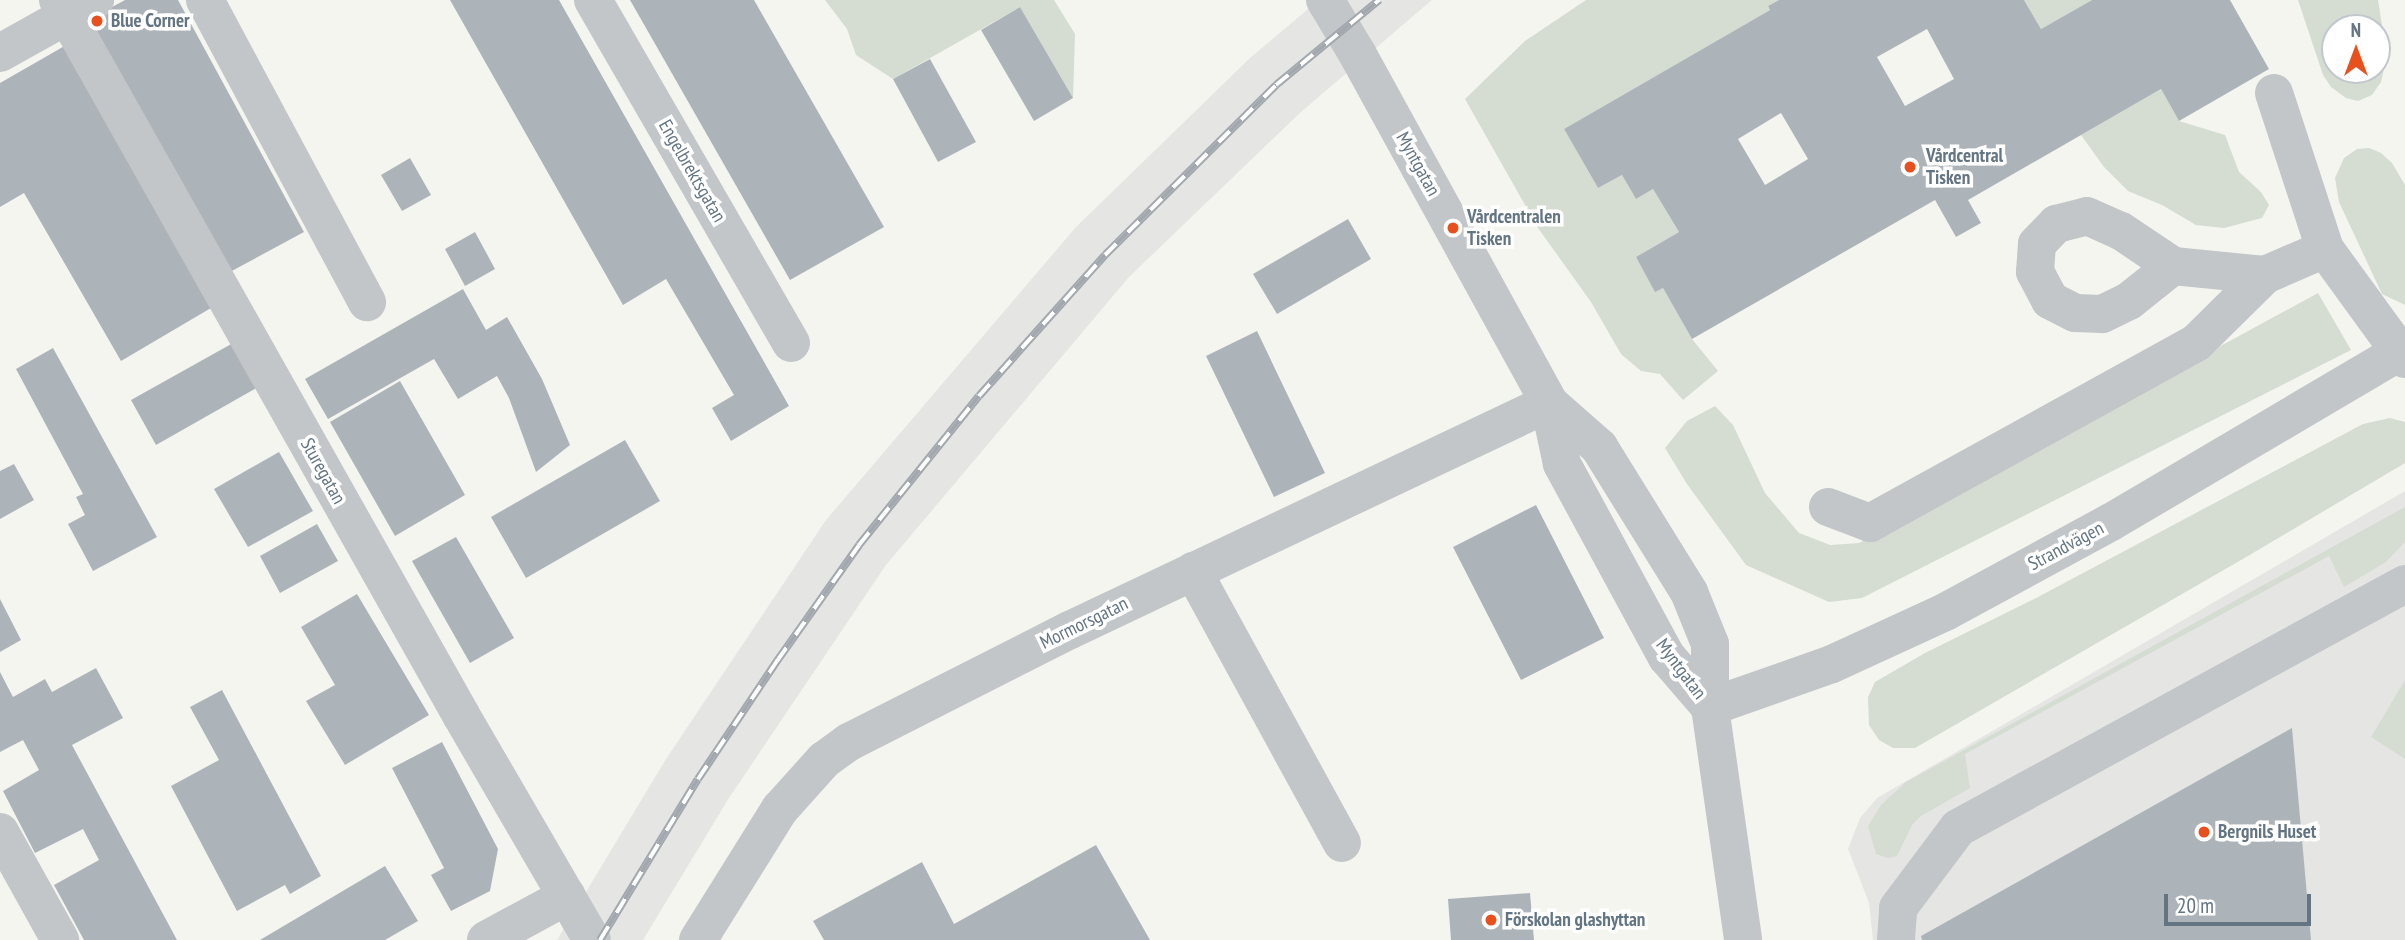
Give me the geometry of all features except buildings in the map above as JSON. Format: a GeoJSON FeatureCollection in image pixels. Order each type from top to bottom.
{"type":"FeatureCollection","features":[{"type":"Feature","properties":{"kind":"street"},"geometry":{"type":"LineString","coordinates":[[205,0],[367,302]]}},
{"type":"Feature","properties":{"kind":"street","name":"Engelbrektsgatan"},"geometry":{"type":"LineString","coordinates":[[593,0],[791,343]]}},
{"type":"Feature","properties":{"kind":"street","name":"Myntgatan"},"geometry":{"type":"LineString","coordinates":[[1325,0],[1358,55],[1549,403],[1562,464],[1668,657],[1710,707]]}},
{"type":"Feature","properties":{"kind":"street"},"geometry":{"type":"LineString","coordinates":[[0,53],[74,5]]}},
{"type":"Feature","properties":{"kind":"street","name":"Sturegatan"},"geometry":{"type":"LineString","coordinates":[[74,5],[454,704],[592,940]]}},
{"type":"Feature","properties":{"kind":"street"},"geometry":{"type":"LineString","coordinates":[[2274,93],[2325,249],[2403,353]]}},
{"type":"Feature","properties":{"kind":"street"},"geometry":{"type":"LineString","coordinates":[[1828,507],[1870,523],[2196,343],[2265,275],[2325,249]]}},
{"type":"Feature","properties":{"kind":"street"},"geometry":{"type":"LineString","coordinates":[[2173,266],[2265,275]]}},
{"type":"Feature","properties":{"kind":"street","name":"Strandvägen"},"geometry":{"type":"LineString","coordinates":[[1710,707],[1832,664],[1947,611],[2111,522],[2403,353]]}},
{"type":"Feature","properties":{"kind":"street","name":"Myntgatan"},"geometry":{"type":"LineString","coordinates":[[1549,403],[1599,447],[1689,592],[1710,644],[1710,707],[1743,940]]}},
{"type":"Feature","properties":{"kind":"street","name":"Mormorsgatan"},"geometry":{"type":"LineString","coordinates":[[698,940],[780,809],[824,760],[849,742],[975,677],[1193,571],[1549,403]]}},
{"type":"Feature","properties":{"kind":"street"},"geometry":{"type":"LineString","coordinates":[[1193,571],[1342,844]]}},
{"type":"Feature","properties":{"kind":"street"},"geometry":{"type":"LineString","coordinates":[[1896,940],[1898,908],[1958,828],[2405,584]]}},
{"type":"Feature","properties":{"kind":"street"},"geometry":{"type":"LineString","coordinates":[[0,832],[60,940]]}},
{"type":"Feature","properties":{"kind":"street"},"geometry":{"type":"LineString","coordinates":[[486,940],[567,896]]}},
{"type":"Feature","properties":{"kind":"shaded area"},"geometry":{"type":"Polygon","coordinates":[[[825,0],[1054,0],[1075,34],[1073,98],[1020,7],[893,79],[856,55],[847,29],[825,0]]]}},
{"type":"Feature","properties":{"kind":"shaded area"},"geometry":{"type":"Polygon","coordinates":[[[1319,0],[1432,0],[1301,112],[1129,277],[886,565],[729,798],[643,940],[557,940],[666,759],[826,520],[1076,227],[1251,57],[1319,0]]]}},
{"type":"Feature","properties":{"kind":"shaded area"},"geometry":{"type":"Polygon","coordinates":[[[1586,0],[1779,0],[1768,6],[1770,10],[1564,129],[1598,188],[1622,175],[1636,199],[1653,189],[1679,232],[1636,257],[1655,291],[1663,288],[1692,339],[1718,371],[1683,400],[1660,374],[1641,371],[1621,354],[1591,302],[1538,228],[1465,99],[1525,41],[1586,0]]]}},
{"type":"Feature","properties":{"kind":"shaded area"},"geometry":{"type":"Polygon","coordinates":[[[2024,0],[2092,0],[2041,29],[2024,0]]]}},
{"type":"Feature","properties":{"kind":"shaded area"},"geometry":{"type":"Polygon","coordinates":[[[2298,0],[2378,0],[2380,14],[2321,14],[2321,69],[2298,0]]]}},
{"type":"Feature","properties":{"kind":"shaded area"},"geometry":{"type":"Polygon","coordinates":[[[2329,84],[2380,84],[2372,95],[2358,101],[2346,98],[2329,84]]]}},
{"type":"Feature","properties":{"kind":"shaded area"},"geometry":{"type":"Polygon","coordinates":[[[2161,89],[2179,121],[2225,135],[2239,172],[2261,192],[2269,205],[2262,218],[2224,228],[2196,225],[2162,205],[2128,191],[2104,167],[2081,135],[2161,89]]]}},
{"type":"Feature","properties":{"kind":"shaded area"},"geometry":{"type":"Polygon","coordinates":[[[2369,148],[2381,153],[2392,163],[2405,185],[2405,305],[2382,294],[2339,202],[2335,178],[2344,158],[2357,149],[2369,148]]]}},
{"type":"Feature","properties":{"kind":"shaded area"},"geometry":{"type":"Polygon","coordinates":[[[2318,293],[2351,350],[1862,598],[1829,602],[1746,565],[1687,484],[1665,448],[1687,421],[1715,406],[1733,425],[1765,493],[1799,533],[1830,545],[1859,543],[2318,293]]]}},
{"type":"Feature","properties":{"kind":"shaded area"},"geometry":{"type":"Polygon","coordinates":[[[2390,418],[2405,422],[2405,463],[2248,556],[1915,748],[1893,748],[1879,740],[1869,725],[1868,697],[1875,682],[1925,653],[2038,597],[2363,424],[2390,418]]]}},
{"type":"Feature","properties":{"kind":"shaded area"},"geometry":{"type":"Polygon","coordinates":[[[2405,491],[2405,940],[1873,940],[1869,903],[1848,849],[1860,818],[1877,798],[2405,491]]]}},
{"type":"Feature","properties":{"kind":"shaded area"},"geometry":{"type":"Polygon","coordinates":[[[2405,507],[2405,542],[2386,562],[2344,587],[2329,556],[1965,754],[1970,788],[1921,816],[1912,825],[1897,856],[1888,858],[1876,854],[1868,826],[1881,805],[1906,782],[2405,507]]]}},
{"type":"Feature","properties":{"kind":"shaded area"},"geometry":{"type":"Polygon","coordinates":[[[2405,680],[2405,759],[2371,737],[2405,680]]]}},
{"type":"Feature","properties":{"kind":"railway"},"geometry":{"type":"LineString","coordinates":[[600,940],[698,779],[777,661],[859,545],[979,396],[1105,255],[1276,85],[1379,0]]}},
{"type":"Feature","properties":{"kind":"place","name":"Blue Corner"},"geometry":{"type":"Point","coordinates":[97,21]}},
{"type":"Feature","properties":{"kind":"place","name":"Vårdcentral Tisken"},"geometry":{"type":"Point","coordinates":[1910,167]}},
{"type":"Feature","properties":{"kind":"place","name":"Vårdcentralen Tisken"},"geometry":{"type":"Point","coordinates":[1453,228]}},
{"type":"Feature","properties":{"kind":"place","name":"Bergnils Huset"},"geometry":{"type":"Point","coordinates":[2204,832]}},
{"type":"Feature","properties":{"kind":"place","name":"Förskolan glashyttan"},"geometry":{"type":"Point","coordinates":[1491,920]}}]}
